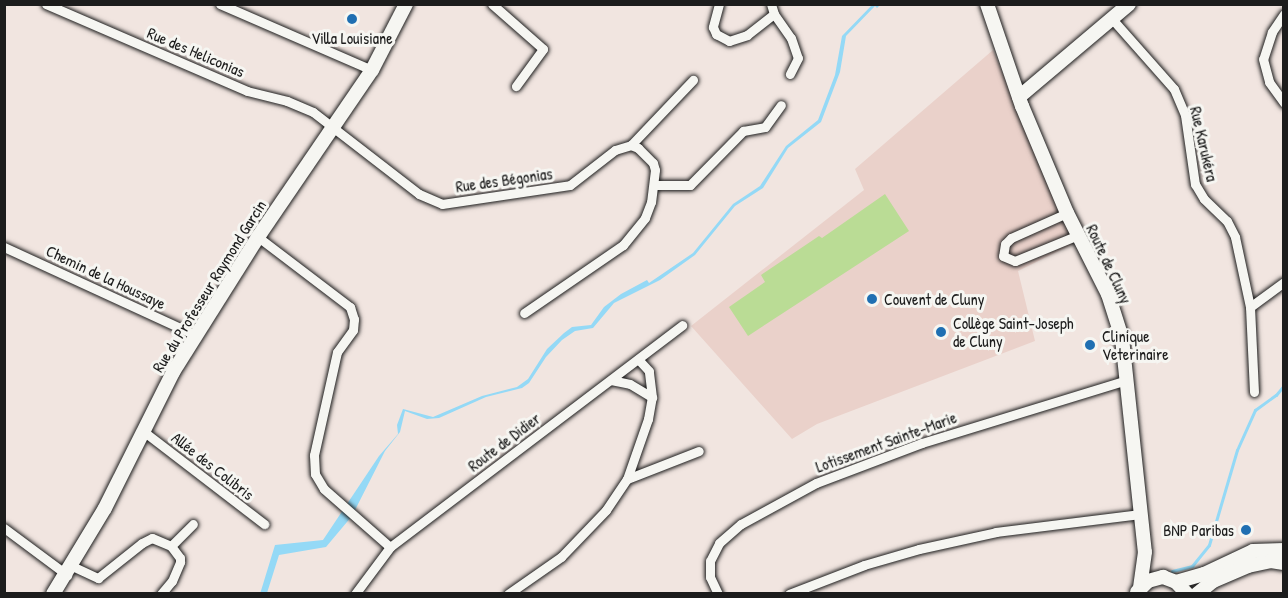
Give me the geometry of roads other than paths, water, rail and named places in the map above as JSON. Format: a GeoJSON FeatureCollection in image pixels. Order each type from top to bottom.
{"type":"FeatureCollection","features":[{"type":"Feature","properties":{"kind":"main road","name":"Rue du Professeur Raymond Garcin"},"geometry":{"type":"LineString","coordinates":[[53,594],[105,508],[172,372],[258,237],[372,70],[406,4]]}},
{"type":"Feature","properties":{"kind":"main road","name":"Route de Cluny"},"geometry":{"type":"LineString","coordinates":[[987,4],[1019,97],[1067,213],[1114,311],[1122,338],[1145,552],[1138,590]]}},
{"type":"Feature","properties":{"kind":"main road"},"geometry":{"type":"LineString","coordinates":[[1019,97],[1113,20],[1129,4]]}},
{"type":"Feature","properties":{"kind":"main road"},"geometry":{"type":"LineString","coordinates":[[1138,590],[1153,578],[1170,579],[1204,574],[1253,551],[1284,550]]}},
{"type":"Feature","properties":{"kind":"main road","name":"Route de Cluny"},"geometry":{"type":"LineString","coordinates":[[1145,552],[1186,594]]}},
{"type":"Feature","properties":{"kind":"main road"},"geometry":{"type":"LineString","coordinates":[[1197,594],[1213,581],[1248,566],[1271,561],[1284,563]]}},
{"type":"Feature","properties":{"kind":"street","name":"Rue des Heliconias"},"geometry":{"type":"LineString","coordinates":[[46,4],[247,91],[287,101],[313,112],[333,126]]}},
{"type":"Feature","properties":{"kind":"street"},"geometry":{"type":"LineString","coordinates":[[220,4],[372,70]]}},
{"type":"Feature","properties":{"kind":"street"},"geometry":{"type":"LineString","coordinates":[[492,4],[543,49],[516,86]]}},
{"type":"Feature","properties":{"kind":"street"},"geometry":{"type":"LineString","coordinates":[[719,4],[713,27],[716,34],[729,41],[747,35],[772,9],[791,38],[798,58],[790,74]]}},
{"type":"Feature","properties":{"kind":"street"},"geometry":{"type":"LineString","coordinates":[[1284,14],[1272,32],[1263,59],[1269,82],[1284,103]]}},
{"type":"Feature","properties":{"kind":"street","name":"Rue Karukéra"},"geometry":{"type":"LineString","coordinates":[[1113,20],[1174,89],[1185,115],[1195,184],[1204,199],[1227,221],[1235,237],[1250,307],[1254,392]]}},
{"type":"Feature","properties":{"kind":"street","name":"Rue des Bégonias"},"geometry":{"type":"LineString","coordinates":[[333,126],[419,194],[428,200],[442,204],[570,185],[615,150],[631,145],[693,80]]}},
{"type":"Feature","properties":{"kind":"street"},"geometry":{"type":"LineString","coordinates":[[654,184],[690,185],[743,130],[765,127],[781,105]]}},
{"type":"Feature","properties":{"kind":"street"},"geometry":{"type":"LineString","coordinates":[[524,313],[623,245],[645,218],[654,184],[652,163],[638,148],[631,145]]}},
{"type":"Feature","properties":{"kind":"street"},"geometry":{"type":"LineString","coordinates":[[1067,213],[1011,238],[1005,244],[1002,256],[1015,261],[1078,235]]}},
{"type":"Feature","properties":{"kind":"street"},"geometry":{"type":"LineString","coordinates":[[258,237],[350,307],[354,319],[353,330],[337,352],[314,456],[315,474],[324,489],[390,547]]}},
{"type":"Feature","properties":{"kind":"street","name":"Chemin de la Houssaye"},"geometry":{"type":"LineString","coordinates":[[4,247],[195,335]]}},
{"type":"Feature","properties":{"kind":"street"},"geometry":{"type":"LineString","coordinates":[[1250,307],[1284,282]]}},
{"type":"Feature","properties":{"kind":"street","name":"Route de Didier"},"geometry":{"type":"LineString","coordinates":[[355,594],[390,547],[682,325]]}},
{"type":"Feature","properties":{"kind":"street"},"geometry":{"type":"LineString","coordinates":[[508,594],[561,556],[606,510],[627,479],[648,419],[652,397],[649,370],[638,359]]}},
{"type":"Feature","properties":{"kind":"street"},"geometry":{"type":"LineString","coordinates":[[611,380],[630,384],[652,397]]}},
{"type":"Feature","properties":{"kind":"street","name":"Lotissement Sainte-Marie"},"geometry":{"type":"LineString","coordinates":[[718,594],[710,577],[710,561],[719,543],[741,524],[816,483],[922,443],[1127,380]]}},
{"type":"Feature","properties":{"kind":"street","name":"Allée des Colibris"},"geometry":{"type":"LineString","coordinates":[[143,431],[264,524]]}},
{"type":"Feature","properties":{"kind":"street"},"geometry":{"type":"LineString","coordinates":[[627,479],[699,451]]}},
{"type":"Feature","properties":{"kind":"street"},"geometry":{"type":"LineString","coordinates":[[789,594],[864,565],[930,547],[996,532],[1140,514]]}},
{"type":"Feature","properties":{"kind":"street"},"geometry":{"type":"LineString","coordinates":[[171,546],[193,524]]}},
{"type":"Feature","properties":{"kind":"street"},"geometry":{"type":"LineString","coordinates":[[4,528],[69,570],[98,578],[142,543],[152,538],[171,546],[180,558],[172,581],[161,594]]}},
{"type":"Feature","properties":{"kind":"water"},"geometry":{"type":"Polygon","coordinates":[[[872,5],[880,5],[877,8],[875,6],[846,36],[840,72],[821,122],[788,148],[763,188],[735,206],[695,255],[660,280],[614,303],[593,328],[575,331],[562,340],[546,357],[529,383],[522,388],[486,397],[439,418],[427,419],[405,411],[400,432],[385,451],[352,516],[326,547],[279,555],[267,593],[260,594],[275,545],[323,540],[379,456],[398,434],[397,425],[403,409],[433,417],[482,396],[517,387],[528,379],[547,349],[564,333],[572,327],[591,325],[604,307],[621,294],[647,280],[649,283],[693,253],[733,204],[760,186],[786,146],[818,120],[835,75],[842,36],[872,5]]]}},
{"type":"Feature","properties":{"kind":"waterway"},"geometry":{"type":"LineString","coordinates":[[1172,571],[1192,566],[1209,545],[1237,450],[1255,410],[1276,395],[1284,385]]}},
{"type":"Feature","properties":{"kind":"place","name":"Villa Louisiane"},"geometry":{"type":"Point","coordinates":[352,19]}},
{"type":"Feature","properties":{"kind":"place","name":"Couvent de Cluny"},"geometry":{"type":"Point","coordinates":[872,299]}},
{"type":"Feature","properties":{"kind":"place","name":"Collège Saint-Joseph de Cluny"},"geometry":{"type":"Point","coordinates":[941,332]}},
{"type":"Feature","properties":{"kind":"place","name":"Clinique Veterinaire"},"geometry":{"type":"Point","coordinates":[1090,345]}},
{"type":"Feature","properties":{"kind":"place","name":"BNP Paribas"},"geometry":{"type":"Point","coordinates":[1246,530]}}]}
